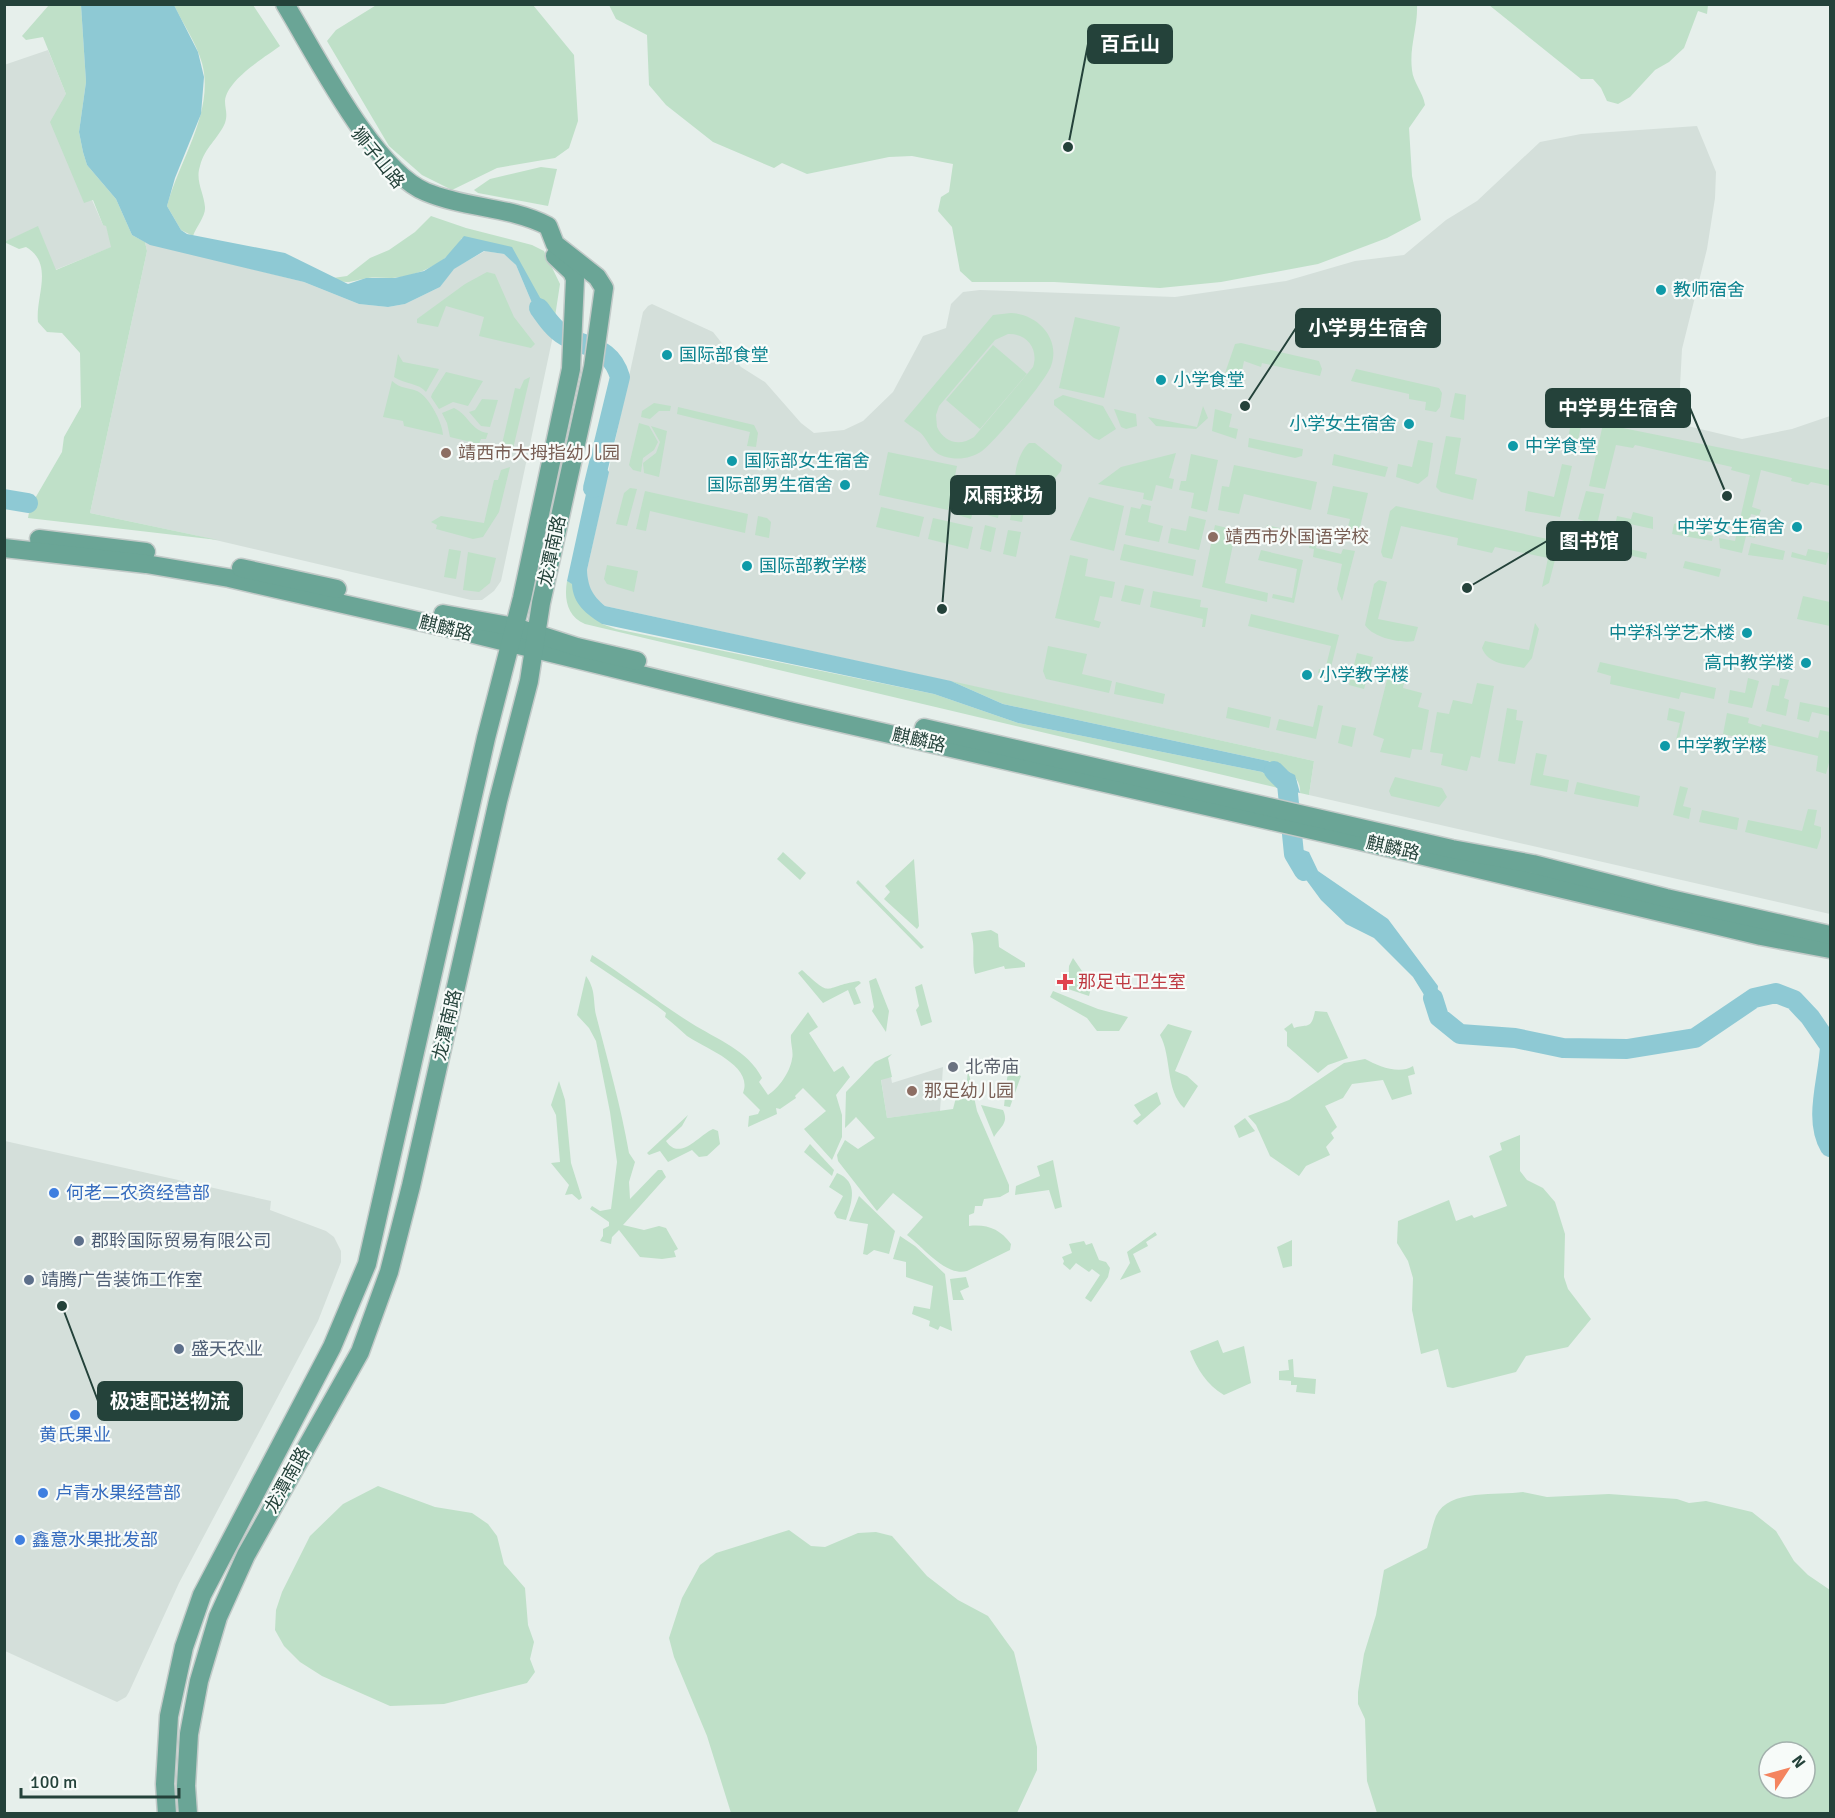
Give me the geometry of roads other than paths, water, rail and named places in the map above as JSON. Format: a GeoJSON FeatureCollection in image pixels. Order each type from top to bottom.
{"type":"FeatureCollection","features":[{"type":"Feature","properties":{"kind":"main road","name":"狮子山路"},"geometry":{"type":"LineString","coordinates":[[273,4],[316,74],[372,156],[407,194],[435,205],[544,231]]}},
{"type":"Feature","properties":{"kind":"main road","name":"狮子山路"},"geometry":{"type":"LineString","coordinates":[[285,4],[355,116],[390,165],[406,180],[438,197],[474,206],[510,211],[544,231]]}},
{"type":"Feature","properties":{"kind":"main road","name":"龙潭南路"},"geometry":{"type":"LineString","coordinates":[[167,1814],[165,1785],[169,1716],[188,1634],[202,1595],[325,1361],[357,1290],[372,1243],[512,636],[572,359],[575,279],[544,231]]}},
{"type":"Feature","properties":{"kind":"main road","name":"龙潭南路"},"geometry":{"type":"LineString","coordinates":[[188,1814],[186,1786],[188,1746],[197,1690],[213,1629],[246,1555],[360,1352],[389,1272],[536,642],[541,603],[577,465],[600,327],[604,288],[597,277],[555,244],[544,231]]}},
{"type":"Feature","properties":{"kind":"main road","name":"麒麟路"},"geometry":{"type":"LineString","coordinates":[[4,536],[109,547],[219,564],[456,618],[512,636]]}},
{"type":"Feature","properties":{"kind":"main road","name":"麒麟路"},"geometry":{"type":"LineString","coordinates":[[4,548],[146,564],[229,578],[512,636],[1319,825],[1761,936],[1830,949]]}},
{"type":"Feature","properties":{"kind":"main road","name":"麒麟路"},"geometry":{"type":"LineString","coordinates":[[1319,825],[1533,864],[1666,898],[1830,935]]}},
{"type":"Feature","properties":{"kind":"main road"},"geometry":{"type":"LineString","coordinates":[[408,1027],[423,1017]]}},
{"type":"Feature","properties":{"kind":"main road"},"geometry":{"type":"LineString","coordinates":[[426,1118],[446,1100]]}},
{"type":"Feature","properties":{"kind":"water"},"geometry":{"type":"Polygon","coordinates":[[[81,5],[174,5],[198,52],[204,77],[201,114],[175,178],[167,206],[181,230],[187,234],[285,253],[348,284],[366,278],[395,278],[424,271],[445,258],[464,236],[512,247],[554,323],[554,331],[535,310],[516,265],[504,254],[484,251],[454,269],[440,287],[405,304],[388,307],[359,304],[304,282],[150,245],[132,235],[116,199],[87,165],[83,152],[79,132],[86,82],[81,5]]]}},
{"type":"Feature","properties":{"kind":"water"},"geometry":{"type":"Polygon","coordinates":[[[593,462],[603,464],[609,472],[587,570],[592,590],[605,606],[951,681],[1003,704],[1268,761],[1295,775],[1300,793],[1278,788],[1276,781],[1262,772],[1018,723],[934,694],[602,624],[581,608],[572,584],[567,581],[593,462]]]}},
{"type":"Feature","properties":{"kind":"water"},"geometry":{"type":"Polygon","coordinates":[[[1284,843],[1309,852],[1318,871],[1388,919],[1438,986],[1437,997],[1446,1015],[1438,1026],[1430,1019],[1426,998],[1413,977],[1374,938],[1346,924],[1321,900],[1296,866],[1284,843]]]}},
{"type":"Feature","properties":{"kind":"waterway"},"geometry":{"type":"LineString","coordinates":[[539,308],[550,324],[561,333],[605,354],[616,367],[620,377],[593,488]]}},
{"type":"Feature","properties":{"kind":"waterway"},"geometry":{"type":"LineString","coordinates":[[4,499],[28,503]]}},
{"type":"Feature","properties":{"kind":"waterway"},"geometry":{"type":"LineString","coordinates":[[1274,771],[1287,784],[1294,854],[1304,871]]}},
{"type":"Feature","properties":{"kind":"waterway"},"geometry":{"type":"LineString","coordinates":[[1433,998],[1439,1017],[1460,1034],[1515,1038],[1563,1048],[1627,1049],[1695,1038],[1754,998],[1776,993],[1794,1000],[1810,1017],[1830,1046],[1822,1111],[1825,1136],[1830,1147]]}},
{"type":"Feature","properties":{"kind":"place","name":"百丘山"},"geometry":{"type":"Point","coordinates":[1068,147]}},
{"type":"Feature","properties":{"kind":"place","name":"教师宿舍"},"geometry":{"type":"Point","coordinates":[1661,290]}},
{"type":"Feature","properties":{"kind":"place","name":"国际部食堂"},"geometry":{"type":"Point","coordinates":[667,355]}},
{"type":"Feature","properties":{"kind":"place","name":"小学食堂"},"geometry":{"type":"Point","coordinates":[1161,380]}},
{"type":"Feature","properties":{"kind":"place","name":"小学男生宿舍"},"geometry":{"type":"Point","coordinates":[1245,406]}},
{"type":"Feature","properties":{"kind":"place","name":"小学女生宿舍"},"geometry":{"type":"Point","coordinates":[1409,424]}},
{"type":"Feature","properties":{"kind":"place","name":"中学食堂"},"geometry":{"type":"Point","coordinates":[1513,446]}},
{"type":"Feature","properties":{"kind":"place","name":"靖西市大拇指幼儿园"},"geometry":{"type":"Point","coordinates":[446,453]}},
{"type":"Feature","properties":{"kind":"place","name":"国际部女生宿舍"},"geometry":{"type":"Point","coordinates":[732,461]}},
{"type":"Feature","properties":{"kind":"place","name":"国际部男生宿舍"},"geometry":{"type":"Point","coordinates":[845,485]}},
{"type":"Feature","properties":{"kind":"place","name":"中学男生宿舍"},"geometry":{"type":"Point","coordinates":[1727,496]}},
{"type":"Feature","properties":{"kind":"place","name":"中学女生宿舍"},"geometry":{"type":"Point","coordinates":[1797,527]}},
{"type":"Feature","properties":{"kind":"place","name":"靖西市外国语学校"},"geometry":{"type":"Point","coordinates":[1213,537]}},
{"type":"Feature","properties":{"kind":"place","name":"国际部教学楼"},"geometry":{"type":"Point","coordinates":[747,566]}},
{"type":"Feature","properties":{"kind":"place","name":"图书馆"},"geometry":{"type":"Point","coordinates":[1467,588]}},
{"type":"Feature","properties":{"kind":"place","name":"风雨球场"},"geometry":{"type":"Point","coordinates":[942,609]}},
{"type":"Feature","properties":{"kind":"place","name":"中学科学艺术楼"},"geometry":{"type":"Point","coordinates":[1747,633]}},
{"type":"Feature","properties":{"kind":"place","name":"高中教学楼"},"geometry":{"type":"Point","coordinates":[1806,663]}},
{"type":"Feature","properties":{"kind":"place","name":"小学教学楼"},"geometry":{"type":"Point","coordinates":[1307,675]}},
{"type":"Feature","properties":{"kind":"place","name":"中学教学楼"},"geometry":{"type":"Point","coordinates":[1665,746]}},
{"type":"Feature","properties":{"kind":"place","name":"那足屯卫生室"},"geometry":{"type":"Point","coordinates":[1065,982]}},
{"type":"Feature","properties":{"kind":"place","name":"北帝庙"},"geometry":{"type":"Point","coordinates":[953,1067]}},
{"type":"Feature","properties":{"kind":"place","name":"那足幼儿园"},"geometry":{"type":"Point","coordinates":[912,1091]}},
{"type":"Feature","properties":{"kind":"place","name":"何老二农资经营部"},"geometry":{"type":"Point","coordinates":[54,1193]}},
{"type":"Feature","properties":{"kind":"place","name":"郡聆国际贸易有限公司"},"geometry":{"type":"Point","coordinates":[79,1241]}},
{"type":"Feature","properties":{"kind":"place","name":"靖腾广告装饰工作室"},"geometry":{"type":"Point","coordinates":[29,1280]}},
{"type":"Feature","properties":{"kind":"place","name":"极速配送物流"},"geometry":{"type":"Point","coordinates":[62,1306]}},
{"type":"Feature","properties":{"kind":"place","name":"盛天农业"},"geometry":{"type":"Point","coordinates":[179,1349]}},
{"type":"Feature","properties":{"kind":"place","name":"黄氏果业"},"geometry":{"type":"Point","coordinates":[75,1415]}},
{"type":"Feature","properties":{"kind":"place","name":"卢青水果经营部"},"geometry":{"type":"Point","coordinates":[43,1493]}},
{"type":"Feature","properties":{"kind":"place","name":"鑫意水果批发部"},"geometry":{"type":"Point","coordinates":[20,1540]}}]}
